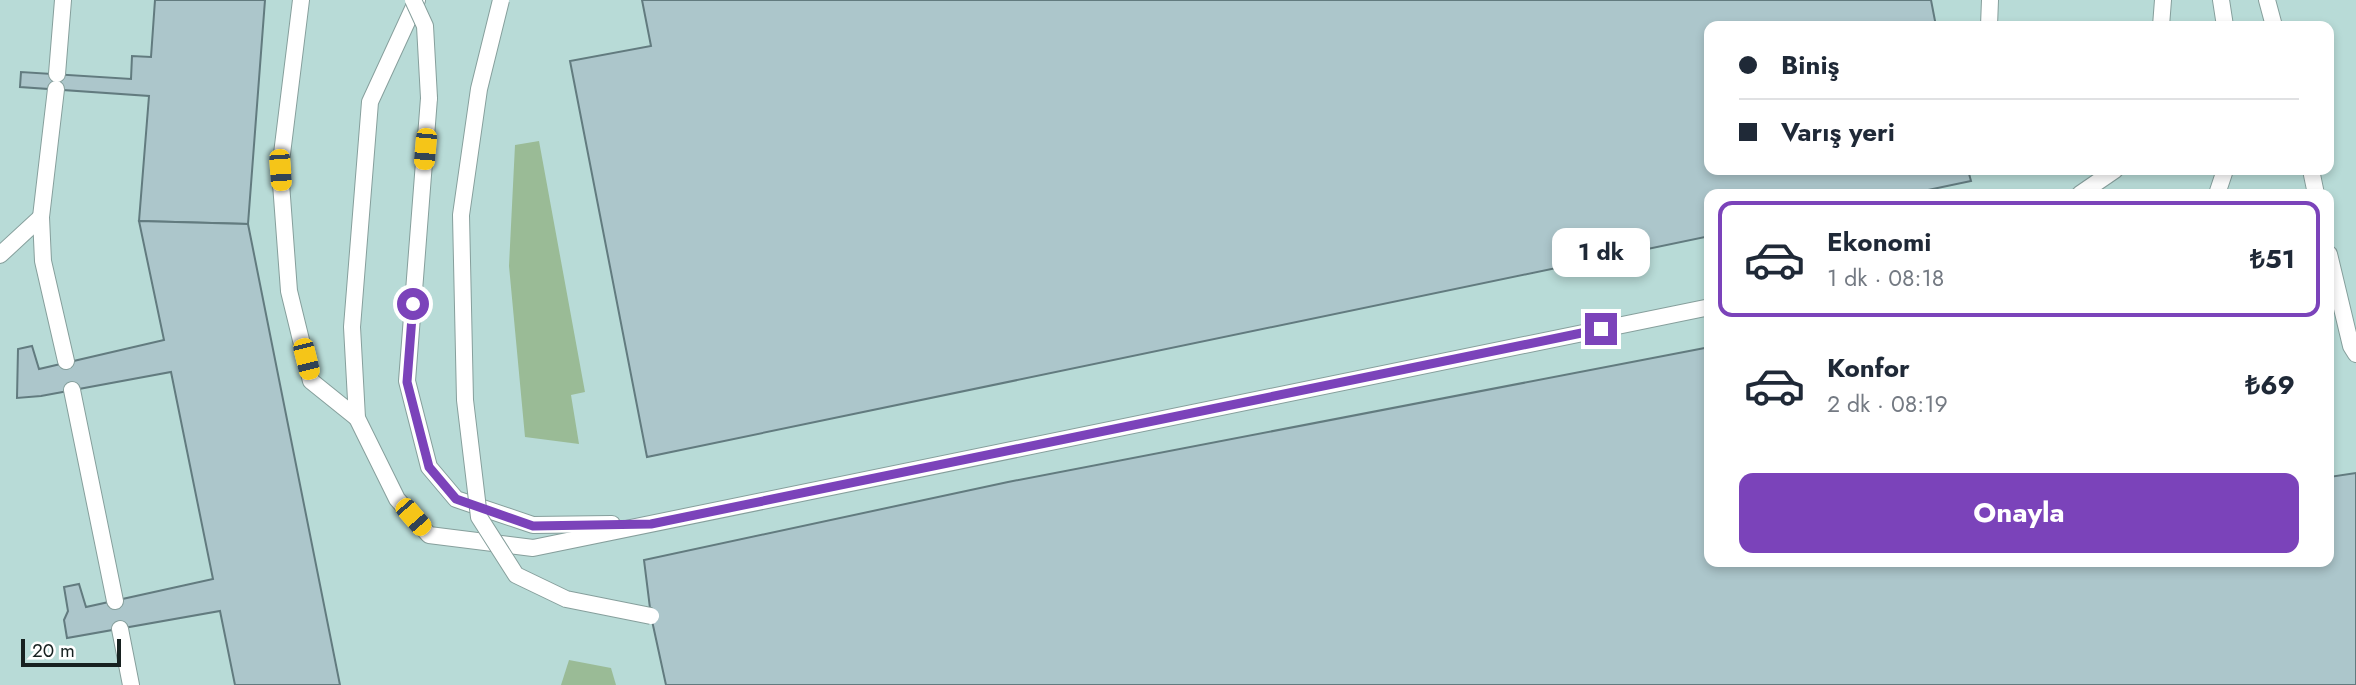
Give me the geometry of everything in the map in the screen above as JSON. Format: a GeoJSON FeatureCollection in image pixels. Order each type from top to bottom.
{"type":"FeatureCollection","features":[{"type":"Feature","properties":{"kind":"lane"},"geometry":{"type":"LineString","coordinates":[[63,0],[57,82],[41,217],[43,261],[66,361]]}},
{"type":"Feature","properties":{"kind":"lane"},"geometry":{"type":"LineString","coordinates":[[301,0],[280,170],[289,291],[311,382],[357,418]]}},
{"type":"Feature","properties":{"kind":"lane"},"geometry":{"type":"LineString","coordinates":[[415,0],[370,102],[352,327],[357,418],[397,499],[429,535],[533,548],[1704,308]]}},
{"type":"Feature","properties":{"kind":"lane"},"geometry":{"type":"LineString","coordinates":[[415,0],[425,26],[429,98],[407,382],[429,467],[456,499],[533,526],[651,524]]}},
{"type":"Feature","properties":{"kind":"lane"},"geometry":{"type":"LineString","coordinates":[[501,0],[479,89],[461,215],[465,400],[479,517],[516,575],[565,599],[651,616]]}},
{"type":"Feature","properties":{"kind":"lane"},"geometry":{"type":"LineString","coordinates":[[1989,21],[1990,0]]}},
{"type":"Feature","properties":{"kind":"lane"},"geometry":{"type":"LineString","coordinates":[[2161,21],[2162,0]]}},
{"type":"Feature","properties":{"kind":"lane"},"geometry":{"type":"LineString","coordinates":[[2221,0],[2224,21]]}},
{"type":"Feature","properties":{"kind":"lane"},"geometry":{"type":"LineString","coordinates":[[2267,0],[2273,21]]}},
{"type":"Feature","properties":{"kind":"lane"},"geometry":{"type":"LineString","coordinates":[[2087,189],[2108,175]]}},
{"type":"Feature","properties":{"kind":"lane"},"geometry":{"type":"LineString","coordinates":[[0,255],[41,217]]}},
{"type":"Feature","properties":{"kind":"lane"},"geometry":{"type":"LineString","coordinates":[[2334,275],[2351,346],[2356,354]]}},
{"type":"Feature","properties":{"kind":"lane"},"geometry":{"type":"LineString","coordinates":[[72,390],[115,601]]}},
{"type":"Feature","properties":{"kind":"lane"},"geometry":{"type":"LineString","coordinates":[[120,629],[131,685]]}},
{"type":"Feature","properties":{"kind":"shaded area"},"geometry":{"type":"Polygon","coordinates":[[[0,0],[2356,0],[2356,685],[0,685],[0,0]]]}},
{"type":"Feature","properties":{"kind":"green space"},"geometry":{"type":"Polygon","coordinates":[[[539,141],[585,392],[571,395],[579,444],[525,437],[509,266],[515,145],[539,141]]]}},
{"type":"Feature","properties":{"kind":"green space"},"geometry":{"type":"Polygon","coordinates":[[[569,660],[611,668],[616,685],[561,685],[569,660]]]}},
{"type":"Feature","properties":{"kind":"building"},"geometry":{"type":"Polygon","coordinates":[[[155,0],[265,0],[248,224],[139,221],[149,96],[20,87],[21,72],[131,79],[132,56],[151,57],[155,0]]]}},
{"type":"Feature","properties":{"kind":"building"},"geometry":{"type":"Polygon","coordinates":[[[642,0],[1931,0],[1935,21],[1704,21],[1704,175],[1969,175],[1971,181],[1933,189],[1704,189],[1704,237],[647,457],[570,61],[651,46],[642,0]]]}},
{"type":"Feature","properties":{"kind":"building"},"geometry":{"type":"Polygon","coordinates":[[[139,221],[248,224],[340,685],[235,685],[220,611],[67,638],[64,620],[68,611],[64,587],[79,584],[86,607],[213,579],[171,372],[17,398],[18,349],[32,346],[39,369],[164,340],[139,221]]]}},
{"type":"Feature","properties":{"kind":"building"},"geometry":{"type":"Polygon","coordinates":[[[1704,348],[1704,567],[2334,567],[2334,476],[2356,473],[2356,685],[666,685],[651,616],[644,560],[1008,482],[1704,348]]]}},
{"type":"Feature","properties":{"kind":"route"},"geometry":{"type":"LineString","coordinates":[[413,304],[407,382],[429,467],[456,499],[533,526],[651,524],[1601,329]]}}]}
